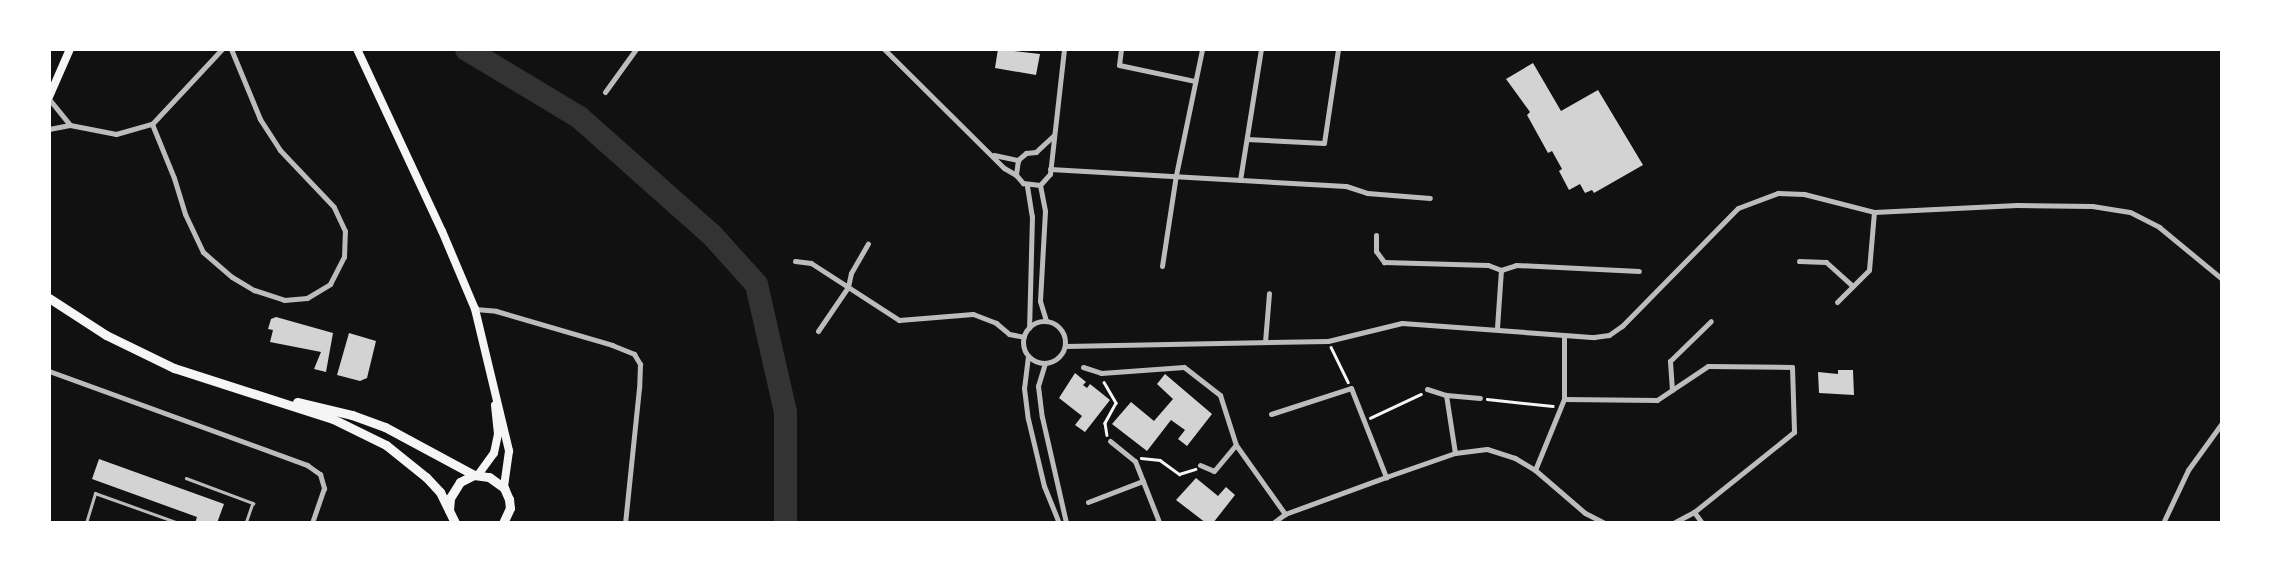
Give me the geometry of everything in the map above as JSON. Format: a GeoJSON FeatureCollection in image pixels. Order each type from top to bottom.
{"type":"FeatureCollection","features":[{"type":"Feature","properties":{"kind":"main road"},"geometry":{"type":"LineString","coordinates":[[49,98],[70,49]]}},
{"type":"Feature","properties":{"kind":"main road"},"geometry":{"type":"LineString","coordinates":[[357,49],[442,231],[475,309],[509,451],[504,488]]}},
{"type":"Feature","properties":{"kind":"main road"},"geometry":{"type":"LineString","coordinates":[[49,298],[138,353],[174,368],[333,419],[386,445],[426,477],[440,492],[452,519]]}},
{"type":"Feature","properties":{"kind":"main road"},"geometry":{"type":"LineString","coordinates":[[452,519],[450,498],[453,490],[460,482],[476,475],[494,453],[498,434],[487,358]]}},
{"type":"Feature","properties":{"kind":"main road"},"geometry":{"type":"LineString","coordinates":[[237,387],[374,423],[476,475],[489,477],[504,488],[509,499],[506,522]]}},
{"type":"Feature","properties":{"kind":"street"},"geometry":{"type":"LineString","coordinates":[[49,129],[71,125],[116,134],[152,124],[222,49]]}},
{"type":"Feature","properties":{"kind":"street"},"geometry":{"type":"LineString","coordinates":[[152,124],[185,214],[203,252],[232,277],[254,290],[284,300],[307,298],[330,284],[344,257],[345,231],[334,207],[280,150],[260,119],[231,49]]}},
{"type":"Feature","properties":{"kind":"street"},"geometry":{"type":"LineString","coordinates":[[605,92],[635,49]]}},
{"type":"Feature","properties":{"kind":"street"},"geometry":{"type":"LineString","coordinates":[[884,49],[990,154],[1027,186],[1032,216],[1029,328],[1024,337],[1028,356],[1024,388],[1028,419],[1044,486],[1059,523]]}},
{"type":"Feature","properties":{"kind":"street"},"geometry":{"type":"LineString","coordinates":[[1027,186],[1040,185],[1047,178],[1050,167],[1064,49]]}},
{"type":"Feature","properties":{"kind":"street"},"geometry":{"type":"LineString","coordinates":[[1121,49],[1119,65],[1195,81]]}},
{"type":"Feature","properties":{"kind":"street"},"geometry":{"type":"LineString","coordinates":[[1162,265],[1176,176],[1202,49]]}},
{"type":"Feature","properties":{"kind":"street"},"geometry":{"type":"LineString","coordinates":[[1240,180],[1261,49]]}},
{"type":"Feature","properties":{"kind":"street"},"geometry":{"type":"LineString","coordinates":[[1247,139],[1324,143],[1338,49]]}},
{"type":"Feature","properties":{"kind":"street"},"geometry":{"type":"LineString","coordinates":[[49,98],[71,125]]}},
{"type":"Feature","properties":{"kind":"street"},"geometry":{"type":"LineString","coordinates":[[1036,152],[1053,136]]}},
{"type":"Feature","properties":{"kind":"street"},"geometry":{"type":"LineString","coordinates":[[1017,175],[1018,160],[1026,153],[1036,152],[1045,156],[1050,167]]}},
{"type":"Feature","properties":{"kind":"street"},"geometry":{"type":"LineString","coordinates":[[990,154],[1018,160]]}},
{"type":"Feature","properties":{"kind":"street"},"geometry":{"type":"LineString","coordinates":[[1050,167],[1346,187],[1367,193],[1430,198]]}},
{"type":"Feature","properties":{"kind":"street"},"geometry":{"type":"LineString","coordinates":[[1028,356],[1045,363],[1058,358],[1065,346],[1063,332],[1046,321],[1040,301],[1045,211],[1040,185]]}},
{"type":"Feature","properties":{"kind":"street"},"geometry":{"type":"LineString","coordinates":[[1065,346],[1328,341],[1402,323],[1497,328],[1564,336],[1601,336],[1622,326],[1738,208],[1777,193],[1804,194],[1874,212],[2017,205],[2092,205],[2130,212],[2159,227],[2222,279]]}},
{"type":"Feature","properties":{"kind":"street"},"geometry":{"type":"LineString","coordinates":[[1837,302],[1868,270],[1874,212]]}},
{"type":"Feature","properties":{"kind":"street"},"geometry":{"type":"LineString","coordinates":[[1376,235],[1376,251],[1384,262],[1488,265],[1501,270],[1516,265],[1639,271]]}},
{"type":"Feature","properties":{"kind":"street"},"geometry":{"type":"LineString","coordinates":[[818,331],[848,287],[851,273],[868,244]]}},
{"type":"Feature","properties":{"kind":"street"},"geometry":{"type":"LineString","coordinates":[[795,261],[811,263],[899,320],[973,314],[996,323],[1009,334],[1024,337]]}},
{"type":"Feature","properties":{"kind":"street"},"geometry":{"type":"LineString","coordinates":[[1800,261],[1826,262],[1853,286]]}},
{"type":"Feature","properties":{"kind":"street"},"geometry":{"type":"LineString","coordinates":[[1497,328],[1501,270]]}},
{"type":"Feature","properties":{"kind":"street"},"geometry":{"type":"LineString","coordinates":[[1265,342],[1269,293]]}},
{"type":"Feature","properties":{"kind":"street"},"geometry":{"type":"LineString","coordinates":[[475,309],[496,311],[634,354],[640,363],[639,388],[625,523]]}},
{"type":"Feature","properties":{"kind":"street"},"geometry":{"type":"LineString","coordinates":[[1029,328],[1046,321]]}},
{"type":"Feature","properties":{"kind":"street"},"geometry":{"type":"LineString","coordinates":[[1672,390],[1670,361],[1711,321]]}},
{"type":"Feature","properties":{"kind":"street"},"geometry":{"type":"LineString","coordinates":[[1535,470],[1564,399],[1564,336]]}},
{"type":"Feature","properties":{"kind":"street"},"geometry":{"type":"LineString","coordinates":[[1045,363],[1038,386],[1066,523]]}},
{"type":"Feature","properties":{"kind":"street"},"geometry":{"type":"LineString","coordinates":[[1564,399],[1657,400],[1708,366],[1792,367],[1794,432],[1694,512],[1673,523]]}},
{"type":"Feature","properties":{"kind":"street"},"geometry":{"type":"LineString","coordinates":[[1083,367],[1101,373],[1184,367],[1220,395],[1236,445],[1286,514]]}},
{"type":"Feature","properties":{"kind":"street"},"geometry":{"type":"LineString","coordinates":[[49,371],[307,464],[320,474],[324,488],[312,523]]}},
{"type":"Feature","properties":{"kind":"street"},"geometry":{"type":"LineString","coordinates":[[1271,414],[1351,388],[1386,477]]}},
{"type":"Feature","properties":{"kind":"street"},"geometry":{"type":"LineString","coordinates":[[1427,389],[1447,395],[1480,398]]}},
{"type":"Feature","properties":{"kind":"street"},"geometry":{"type":"LineString","coordinates":[[1447,395],[1455,453]]}},
{"type":"Feature","properties":{"kind":"street"},"geometry":{"type":"LineString","coordinates":[[2163,523],[2188,470],[2222,423]]}},
{"type":"Feature","properties":{"kind":"street"},"geometry":{"type":"LineString","coordinates":[[1110,441],[1135,461],[1159,523]]}},
{"type":"Feature","properties":{"kind":"street"},"geometry":{"type":"LineString","coordinates":[[1200,465],[1214,471],[1236,445]]}},
{"type":"Feature","properties":{"kind":"street"},"geometry":{"type":"LineString","coordinates":[[1273,523],[1286,514],[1455,453],[1487,449],[1515,458],[1535,470],[1585,513],[1605,523]]}},
{"type":"Feature","properties":{"kind":"street"},"geometry":{"type":"LineString","coordinates":[[1088,502],[1143,481]]}},
{"type":"Feature","properties":{"kind":"street"},"geometry":{"type":"LineString","coordinates":[[1694,512],[1702,523]]}},
{"type":"Feature","properties":{"kind":"lane"},"geometry":{"type":"LineString","coordinates":[[186,478],[253,503],[246,523]]}},
{"type":"Feature","properties":{"kind":"lane"},"geometry":{"type":"LineString","coordinates":[[86,523],[95,493],[179,523]]}},
{"type":"Feature","properties":{"kind":"path"},"geometry":{"type":"LineString","coordinates":[[1328,341],[1351,388]]}},
{"type":"Feature","properties":{"kind":"path"},"geometry":{"type":"LineString","coordinates":[[1101,373],[1115,400],[1105,422],[1110,441]]}},
{"type":"Feature","properties":{"kind":"path"},"geometry":{"type":"LineString","coordinates":[[1364,421],[1416,398],[1427,389]]}},
{"type":"Feature","properties":{"kind":"path"},"geometry":{"type":"LineString","coordinates":[[1480,398],[1561,407]]}},
{"type":"Feature","properties":{"kind":"path"},"geometry":{"type":"LineString","coordinates":[[1135,461],[1160,460],[1179,474],[1185,474],[1200,465]]}},
{"type":"Feature","properties":{"kind":"building"},"geometry":{"type":"Polygon","coordinates":[[[998,49],[1040,54],[1036,75],[995,68],[998,49]]]}},
{"type":"Feature","properties":{"kind":"building"},"geometry":{"type":"Polygon","coordinates":[[[1533,63],[1561,111],[1598,90],[1643,165],[1594,193],[1592,190],[1585,193],[1580,184],[1569,190],[1552,151],[1548,153],[1527,115],[1530,112],[1506,79],[1533,63]]]}},
{"type":"Feature","properties":{"kind":"building"},"geometry":{"type":"Polygon","coordinates":[[[276,317],[333,333],[326,372],[314,369],[321,352],[270,342],[273,330],[268,329],[271,319],[276,317]]]}},
{"type":"Feature","properties":{"kind":"building"},"geometry":{"type":"Polygon","coordinates":[[[349,333],[376,341],[367,378],[360,381],[337,375],[349,333]]]}},
{"type":"Feature","properties":{"kind":"building"},"geometry":{"type":"Polygon","coordinates":[[[1838,370],[1853,370],[1854,395],[1819,393],[1818,372],[1838,374],[1838,370]]]}},
{"type":"Feature","properties":{"kind":"building"},"geometry":{"type":"Polygon","coordinates":[[[1075,373],[1086,382],[1083,385],[1087,388],[1090,384],[1110,400],[1085,432],[1075,425],[1082,416],[1059,398],[1075,373]]]}},
{"type":"Feature","properties":{"kind":"building"},"geometry":{"type":"Polygon","coordinates":[[[1165,374],[1212,414],[1187,446],[1178,439],[1185,430],[1171,420],[1147,451],[1112,424],[1131,402],[1154,421],[1173,399],[1157,384],[1165,374]]]}},
{"type":"Feature","properties":{"kind":"building"},"geometry":{"type":"Polygon","coordinates":[[[99,459],[224,504],[217,523],[195,523],[197,517],[92,479],[99,459]]]}},
{"type":"Feature","properties":{"kind":"building"},"geometry":{"type":"Polygon","coordinates":[[[1196,478],[1218,496],[1226,487],[1235,495],[1213,523],[1206,523],[1176,500],[1196,478]]]}},
{"type":"Feature","properties":{"kind":"waterway"},"geometry":{"type":"LineString","coordinates":[[466,49],[579,117],[711,234],[756,284],[785,412],[785,523]]}}]}
